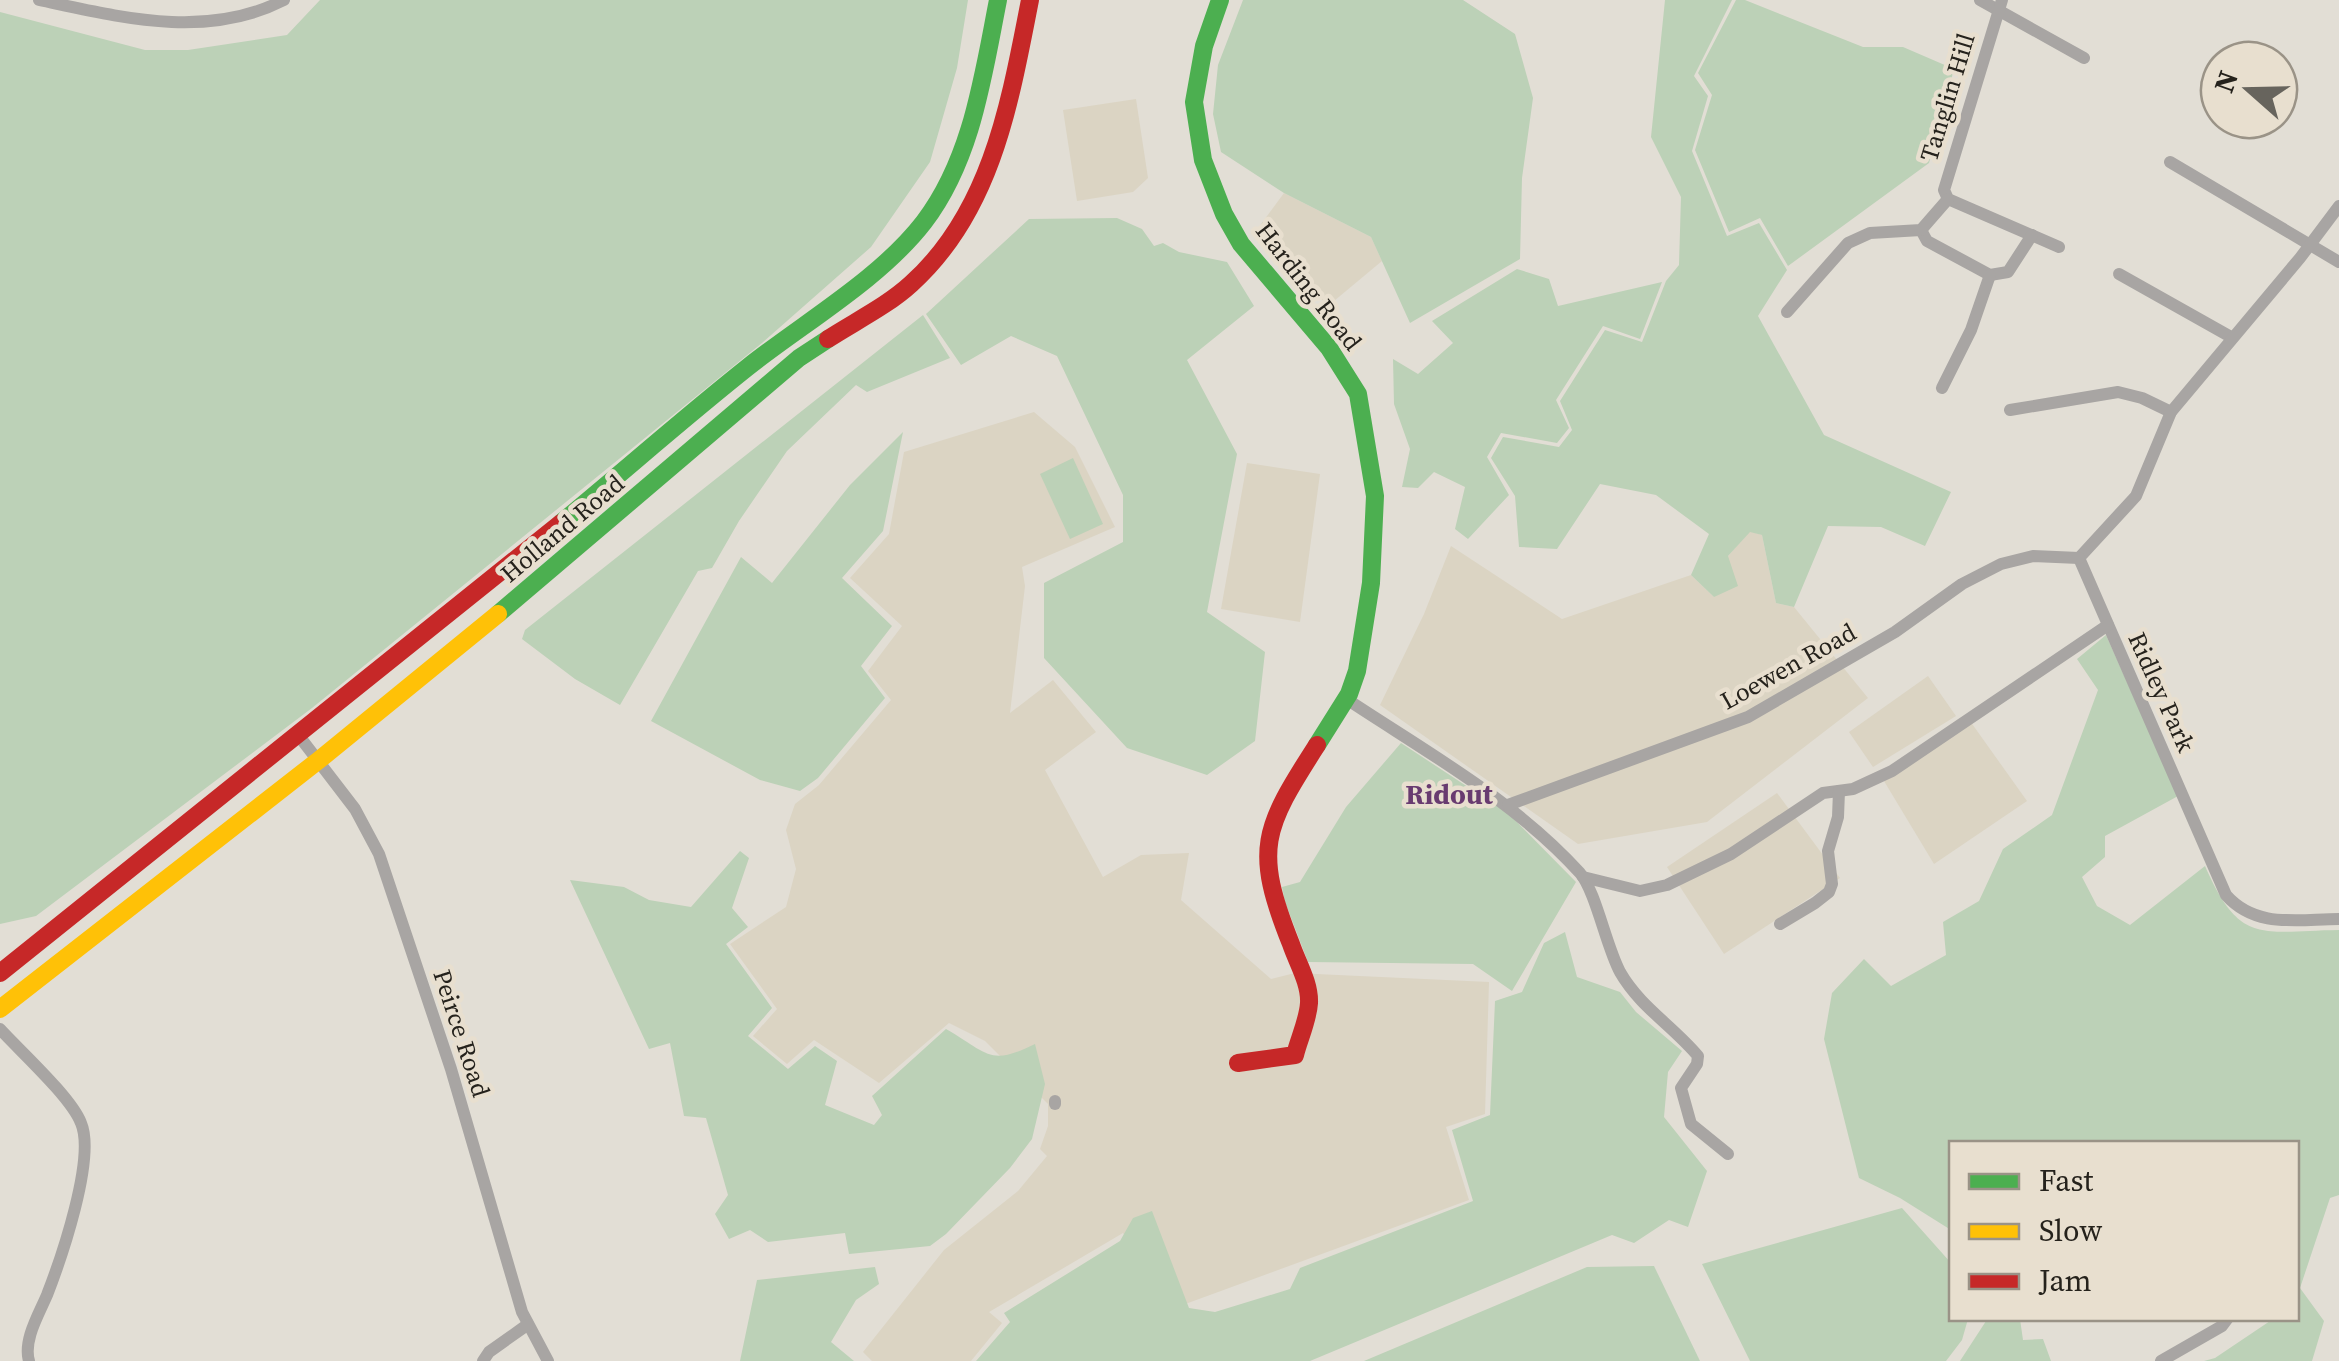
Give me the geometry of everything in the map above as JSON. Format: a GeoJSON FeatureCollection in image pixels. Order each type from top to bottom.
{"type":"FeatureCollection","features":[{"type":"Feature","properties":{"kind":"main road","name":"Holland Road"},"geometry":{"type":"LineString","coordinates":[[0,974],[299,736],[748,367],[887,261],[924,222],[966,143],[979,99],[998,0]]}},
{"type":"Feature","properties":{"kind":"main road","name":"Holland Road"},"geometry":{"type":"LineString","coordinates":[[0,1009],[318,760],[638,497],[799,358],[910,286],[948,241],[994,156],[1009,108],[1030,0]]}},
{"type":"Feature","properties":{"kind":"main road","name":"Harding Road"},"geometry":{"type":"LineString","coordinates":[[1220,0],[1204,46],[1194,102],[1203,160],[1224,214],[1241,244],[1329,348],[1361,402],[1375,496],[1371,584],[1357,671],[1348,700],[1283,797],[1268,836],[1266,867],[1273,900],[1309,1003],[1295,1055],[1238,1063]]}},
{"type":"Feature","properties":{"kind":"main road"},"geometry":{"type":"LineString","coordinates":[[614,479],[638,497]]}},
{"type":"Feature","properties":{"kind":"main road"},"geometry":{"type":"LineString","coordinates":[[106,891],[134,887],[144,894]]}},
{"type":"Feature","properties":{"kind":"street"},"geometry":{"type":"LineString","coordinates":[[39,0],[138,19],[194,23],[250,13],[284,0]]}},
{"type":"Feature","properties":{"kind":"street","name":"Tanglin Hill"},"geometry":{"type":"LineString","coordinates":[[1980,0],[2000,4],[2084,58]]}},
{"type":"Feature","properties":{"kind":"street","name":"Tanglin Hill"},"geometry":{"type":"LineString","coordinates":[[2000,4],[1944,190],[1948,199],[2059,246]]}},
{"type":"Feature","properties":{"kind":"street"},"geometry":{"type":"LineString","coordinates":[[2170,162],[2339,262]]}},
{"type":"Feature","properties":{"kind":"street"},"geometry":{"type":"LineString","coordinates":[[1787,312],[1848,243],[1870,233],[1922,230],[1948,199]]}},
{"type":"Feature","properties":{"kind":"street"},"geometry":{"type":"LineString","coordinates":[[2078,558],[2136,496],[2171,412],[2339,206]]}},
{"type":"Feature","properties":{"kind":"street"},"geometry":{"type":"LineString","coordinates":[[1922,230],[1927,240],[1990,275],[2008,272],[2032,235]]}},
{"type":"Feature","properties":{"kind":"street"},"geometry":{"type":"LineString","coordinates":[[2119,274],[2231,337]]}},
{"type":"Feature","properties":{"kind":"street"},"geometry":{"type":"LineString","coordinates":[[1942,388],[1971,330],[1990,275]]}},
{"type":"Feature","properties":{"kind":"street"},"geometry":{"type":"LineString","coordinates":[[2010,410],[2118,392],[2171,412]]}},
{"type":"Feature","properties":{"kind":"street","name":"Loewen Road"},"geometry":{"type":"LineString","coordinates":[[1508,805],[1698,738],[1758,712],[1896,632],[1962,584],[2000,564],[2033,556],[2078,558]]}},
{"type":"Feature","properties":{"kind":"street","name":"Ridley Park"},"geometry":{"type":"LineString","coordinates":[[2078,558],[2226,896],[2236,907],[2264,920],[2339,918]]}},
{"type":"Feature","properties":{"kind":"street"},"geometry":{"type":"LineString","coordinates":[[1584,876],[1640,891],[1667,885],[1731,854],[1823,794],[1853,790],[1892,771],[2108,625]]}},
{"type":"Feature","properties":{"kind":"street"},"geometry":{"type":"LineString","coordinates":[[1348,700],[1508,805],[1584,876],[1606,939],[1630,987],[1698,1056],[1681,1088],[1690,1124],[1728,1154]]}},
{"type":"Feature","properties":{"kind":"street","name":"Peirce Road"},"geometry":{"type":"LineString","coordinates":[[299,736],[355,809],[379,854],[451,1069],[527,1325],[548,1361]]}},
{"type":"Feature","properties":{"kind":"street"},"geometry":{"type":"LineString","coordinates":[[1780,924],[1829,892],[1832,884],[1828,851],[1838,816],[1838,791]]}},
{"type":"Feature","properties":{"kind":"street"},"geometry":{"type":"LineString","coordinates":[[0,1029],[81,1120],[85,1137],[79,1192],[56,1271],[29,1341],[28,1361]]}},
{"type":"Feature","properties":{"kind":"street"},"geometry":{"type":"LineString","coordinates":[[2161,1361],[2226,1321]]}},
{"type":"Feature","properties":{"kind":"street"},"geometry":{"type":"LineString","coordinates":[[483,1361],[489,1352],[527,1325]]}},
{"type":"Feature","properties":{"kind":"shaded area"},"geometry":{"type":"Polygon","coordinates":[[[1136,99],[1148,178],[1133,192],[1077,201],[1063,110],[1136,99]]]}},
{"type":"Feature","properties":{"kind":"shaded area"},"geometry":{"type":"Polygon","coordinates":[[[1284,193],[1371,237],[1382,261],[1328,306],[1256,231],[1284,193]]]}},
{"type":"Feature","properties":{"kind":"shaded area"},"geometry":{"type":"Polygon","coordinates":[[[1034,412],[1075,447],[1115,527],[1022,567],[1025,586],[1010,713],[1053,680],[1096,732],[1045,770],[1103,877],[1141,855],[1189,853],[1181,900],[1271,979],[1295,973],[1489,982],[1485,1114],[1446,1127],[1469,1200],[1169,1310],[1123,1233],[989,1312],[1002,1323],[971,1361],[872,1361],[863,1352],[944,1250],[1018,1191],[1047,1156],[1040,1149],[1048,1126],[1048,1104],[985,1041],[949,1023],[879,1083],[814,1040],[787,1064],[753,1036],[777,1009],[730,944],[786,907],[796,869],[786,830],[795,804],[819,785],[891,700],[868,671],[902,626],[850,578],[889,534],[904,452],[1034,412]]]}},
{"type":"Feature","properties":{"kind":"shaded area"},"geometry":{"type":"Polygon","coordinates":[[[1247,463],[1320,474],[1300,622],[1221,609],[1247,463]]]}},
{"type":"Feature","properties":{"kind":"shaded area"},"geometry":{"type":"Polygon","coordinates":[[[1750,531],[1762,535],[1776,603],[1794,607],[1868,698],[1707,822],[1578,844],[1380,705],[1424,614],[1451,546],[1562,619],[1691,575],[1714,597],[1728,556],[1750,531]]]}},
{"type":"Feature","properties":{"kind":"shaded area"},"geometry":{"type":"Polygon","coordinates":[[[1928,676],[1956,716],[1873,767],[1849,732],[1928,676]]]}},
{"type":"Feature","properties":{"kind":"shaded area"},"geometry":{"type":"Polygon","coordinates":[[[1970,721],[2027,801],[1934,864],[1884,781],[1970,721]]]}},
{"type":"Feature","properties":{"kind":"shaded area"},"geometry":{"type":"Polygon","coordinates":[[[1777,793],[1840,878],[1724,954],[1667,867],[1777,793]]]}},
{"type":"Feature","properties":{"kind":"green space"},"geometry":{"type":"Polygon","coordinates":[[[320,0],[968,0],[957,68],[930,162],[871,247],[762,343],[312,708],[36,916],[0,924],[0,12],[145,50],[188,50],[287,35],[320,0]]]}},
{"type":"Feature","properties":{"kind":"green space"},"geometry":{"type":"Polygon","coordinates":[[[1243,0],[1463,0],[1515,34],[1533,98],[1522,178],[1520,259],[1410,323],[1371,237],[1284,193],[1221,152],[1213,114],[1218,65],[1243,0]]]}},
{"type":"Feature","properties":{"kind":"green space"},"geometry":{"type":"Polygon","coordinates":[[[1665,0],[1732,0],[1694,76],[1708,96],[1692,151],[1727,236],[1759,223],[1787,270],[1758,316],[1824,435],[1951,492],[1925,546],[1881,527],[1828,526],[1794,607],[1776,603],[1762,535],[1750,532],[1728,556],[1738,586],[1714,597],[1691,575],[1709,534],[1656,495],[1600,484],[1557,549],[1519,547],[1515,496],[1491,458],[1503,437],[1559,447],[1572,430],[1560,401],[1605,330],[1642,342],[1666,281],[1679,265],[1681,197],[1651,137],[1665,0]]]}},
{"type":"Feature","properties":{"kind":"green space"},"geometry":{"type":"Polygon","coordinates":[[[1736,0],[1745,0],[1863,47],[1903,47],[1954,69],[1929,163],[1788,266],[1760,218],[1729,232],[1695,150],[1712,95],[1698,73],[1736,0]]]}},
{"type":"Feature","properties":{"kind":"green space"},"geometry":{"type":"Polygon","coordinates":[[[1117,218],[1142,229],[1154,246],[1163,243],[1179,252],[1227,262],[1254,306],[1187,360],[1237,454],[1207,612],[1265,652],[1255,741],[1207,775],[1127,748],[1044,658],[1044,583],[1123,542],[1123,495],[1057,356],[1011,336],[961,365],[926,314],[1029,219],[1117,218]]]}},
{"type":"Feature","properties":{"kind":"green space"},"geometry":{"type":"Polygon","coordinates":[[[1517,269],[1549,279],[1558,306],[1662,282],[1640,339],[1603,326],[1556,400],[1569,428],[1557,443],[1501,433],[1487,457],[1509,495],[1468,539],[1455,529],[1465,487],[1434,472],[1418,488],[1402,487],[1410,449],[1394,404],[1393,359],[1418,374],[1453,343],[1432,321],[1517,269]]]}},
{"type":"Feature","properties":{"kind":"green space"},"geometry":{"type":"Polygon","coordinates":[[[923,315],[950,358],[867,392],[856,385],[787,451],[712,568],[698,571],[620,705],[575,679],[522,639],[525,630],[923,315]]]}},
{"type":"Feature","properties":{"kind":"green space"},"geometry":{"type":"Polygon","coordinates":[[[903,432],[883,531],[842,578],[892,626],[861,666],[885,698],[818,778],[800,791],[760,780],[651,721],[741,557],[772,583],[850,485],[903,432]]]}},
{"type":"Feature","properties":{"kind":"green space"},"geometry":{"type":"Polygon","coordinates":[[[1073,458],[1103,524],[1070,539],[1040,474],[1073,458]]]}},
{"type":"Feature","properties":{"kind":"green space"},"geometry":{"type":"Polygon","coordinates":[[[2106,635],[2178,796],[2105,836],[2105,857],[2082,877],[2097,906],[2130,925],[2205,866],[2218,892],[2242,922],[2272,931],[2339,930],[2339,1195],[2330,1198],[2300,1288],[2324,1321],[2312,1361],[2204,1361],[2215,1358],[2270,1321],[2299,1321],[2299,1141],[1949,1141],[1949,1229],[1859,1178],[1824,1039],[1832,993],[1864,959],[1891,986],[1946,955],[1943,922],[1979,901],[2003,849],[2052,815],[2098,690],[2077,659],[2106,635]]]}},
{"type":"Feature","properties":{"kind":"green space"},"geometry":{"type":"Polygon","coordinates":[[[1401,743],[1509,814],[1576,882],[1512,991],[1473,964],[1308,962],[1282,887],[1300,882],[1346,807],[1401,743]]]}},
{"type":"Feature","properties":{"kind":"green space"},"geometry":{"type":"Polygon","coordinates":[[[740,851],[749,858],[732,908],[748,927],[726,944],[772,1008],[748,1036],[788,1069],[815,1046],[837,1061],[825,1105],[874,1125],[882,1115],[872,1096],[946,1029],[998,1056],[1035,1044],[1045,1084],[1032,1139],[1010,1168],[930,1246],[849,1254],[845,1233],[768,1242],[750,1230],[729,1239],[715,1214],[728,1195],[706,1118],[684,1116],[670,1043],[649,1049],[570,880],[624,887],[649,900],[691,907],[740,851]]]}},
{"type":"Feature","properties":{"kind":"green space"},"geometry":{"type":"Polygon","coordinates":[[[1565,932],[1577,977],[1620,992],[1636,1012],[1682,1051],[1668,1072],[1664,1117],[1707,1171],[1688,1227],[1669,1220],[1634,1243],[1612,1235],[1310,1361],[976,1361],[1010,1322],[1004,1313],[1120,1241],[1133,1218],[1152,1211],[1189,1308],[1215,1312],[1290,1289],[1300,1268],[1473,1201],[1452,1130],[1490,1115],[1495,1001],[1522,992],[1544,943],[1565,932]]]}},
{"type":"Feature","properties":{"kind":"green space"},"geometry":{"type":"Polygon","coordinates":[[[1902,1208],[1949,1261],[1949,1321],[1967,1321],[1962,1340],[1946,1361],[1750,1361],[1702,1264],[1902,1208]]]}},
{"type":"Feature","properties":{"kind":"green space"},"geometry":{"type":"Polygon","coordinates":[[[1654,1266],[1700,1361],[1364,1361],[1587,1267],[1654,1266]]]}},
{"type":"Feature","properties":{"kind":"green space"},"geometry":{"type":"Polygon","coordinates":[[[875,1267],[879,1284],[856,1300],[831,1342],[854,1361],[740,1361],[757,1280],[875,1267]]]}},
{"type":"Feature","properties":{"kind":"green space"},"geometry":{"type":"Polygon","coordinates":[[[1986,1321],[2020,1321],[2023,1340],[2043,1339],[2051,1361],[1960,1361],[1986,1321]]]}},
{"type":"Feature","properties":{"kind":"traffic: fast"},"geometry":{"type":"LineString","coordinates":[[561,523],[748,367],[864,281],[924,222],[965,144],[998,0]]}},
{"type":"Feature","properties":{"kind":"traffic: fast"},"geometry":{"type":"LineString","coordinates":[[1220,0],[1204,46],[1194,102],[1203,160],[1224,214],[1241,244],[1329,348],[1358,394],[1375,496],[1371,583],[1357,671],[1349,694],[1317,745]]}},
{"type":"Feature","properties":{"kind":"traffic: fast"},"geometry":{"type":"LineString","coordinates":[[498,614],[799,358],[828,339]]}},
{"type":"Feature","properties":{"kind":"traffic: slow"},"geometry":{"type":"LineString","coordinates":[[0,1009],[319,760],[498,614]]}},
{"type":"Feature","properties":{"kind":"traffic: jam"},"geometry":{"type":"LineString","coordinates":[[828,339],[911,284],[939,255],[961,223],[979,189],[1005,115],[1030,0]]}},
{"type":"Feature","properties":{"kind":"traffic: jam"},"geometry":{"type":"LineString","coordinates":[[0,973],[561,523]]}},
{"type":"Feature","properties":{"kind":"traffic: jam"},"geometry":{"type":"LineString","coordinates":[[1238,1063],[1295,1055],[1307,1016],[1307,988],[1279,912],[1268,861],[1275,820],[1317,745]]}},
{"type":"Feature","properties":{"kind":"district","name":"Ridout"},"geometry":{"type":"Point","coordinates":[1449,794]}}]}
